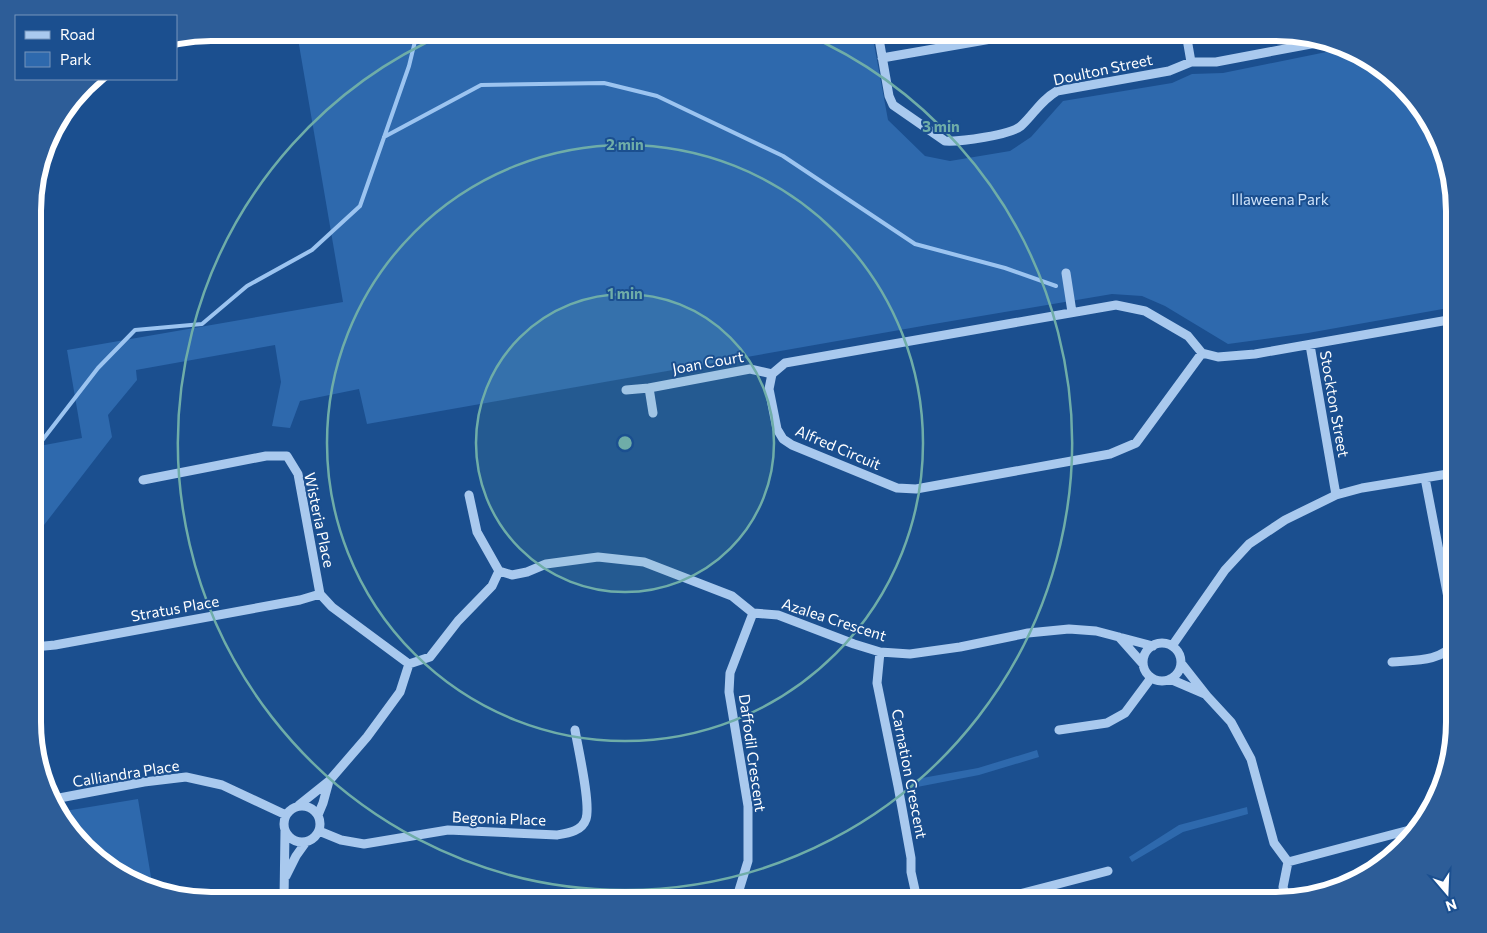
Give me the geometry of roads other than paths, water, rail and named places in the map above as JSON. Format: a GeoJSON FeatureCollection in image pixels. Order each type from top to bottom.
{"type":"FeatureCollection","features":[{"type":"Feature","properties":{"kind":"street","name":"Doulton Street"},"geometry":{"type":"LineString","coordinates":[[879,41],[889,96],[893,105],[945,141],[956,142],[1009,132],[1020,127],[1046,98],[1057,91],[1170,71],[1191,62],[1216,62],[1307,45]]}},
{"type":"Feature","properties":{"kind":"street"},"geometry":{"type":"LineString","coordinates":[[882,58],[979,41]]}},
{"type":"Feature","properties":{"kind":"street"},"geometry":{"type":"LineString","coordinates":[[1188,41],[1191,62]]}},
{"type":"Feature","properties":{"kind":"street"},"geometry":{"type":"LineString","coordinates":[[1066,273],[1072,312]]}},
{"type":"Feature","properties":{"kind":"street"},"geometry":{"type":"LineString","coordinates":[[772,374],[785,363],[1116,305],[1145,311],[1188,336],[1202,352],[1218,357],[1255,354],[1310,345]]}},
{"type":"Feature","properties":{"kind":"street","name":"Stockton Street"},"geometry":{"type":"LineString","coordinates":[[1336,495],[1310,345],[1445,322]]}},
{"type":"Feature","properties":{"kind":"street","name":"Alfred Circuit"},"geometry":{"type":"LineString","coordinates":[[772,374],[769,389],[777,430],[783,439],[792,446],[897,488],[916,489],[1110,454],[1136,442],[1202,352]]}},
{"type":"Feature","properties":{"kind":"street","name":"Joan Court"},"geometry":{"type":"LineString","coordinates":[[626,390],[649,388],[750,369],[772,374]]}},
{"type":"Feature","properties":{"kind":"street"},"geometry":{"type":"LineString","coordinates":[[649,388],[653,413]]}},
{"type":"Feature","properties":{"kind":"street","name":"Wisteria Place"},"geometry":{"type":"LineString","coordinates":[[143,480],[266,456],[287,456],[298,474],[320,594]]}},
{"type":"Feature","properties":{"kind":"street"},"geometry":{"type":"LineString","coordinates":[[1172,646],[1225,570],[1249,544],[1285,520],[1336,495],[1362,488],[1445,475]]}},
{"type":"Feature","properties":{"kind":"street"},"geometry":{"type":"LineString","coordinates":[[1425,478],[1445,582]]}},
{"type":"Feature","properties":{"kind":"street"},"geometry":{"type":"LineString","coordinates":[[469,495],[477,532],[499,571],[512,575],[527,572],[546,564],[598,557],[644,562],[732,596],[753,613]]}},
{"type":"Feature","properties":{"kind":"street"},"geometry":{"type":"LineString","coordinates":[[409,664],[430,657],[458,621],[492,586],[499,571]]}},
{"type":"Feature","properties":{"kind":"street"},"geometry":{"type":"LineString","coordinates":[[320,594],[332,607],[409,664]]}},
{"type":"Feature","properties":{"kind":"street","name":"Stratus Place"},"geometry":{"type":"LineString","coordinates":[[41,646],[300,600],[320,594]]}},
{"type":"Feature","properties":{"kind":"street","name":"Azalea Crescent"},"geometry":{"type":"LineString","coordinates":[[753,613],[778,614],[846,641],[880,652],[910,654],[1069,629],[1096,631],[1153,646]]}},
{"type":"Feature","properties":{"kind":"street","name":"Daffodil Crescent"},"geometry":{"type":"LineString","coordinates":[[739,892],[748,861],[748,806],[729,692],[730,673],[753,613]]}},
{"type":"Feature","properties":{"kind":"street"},"geometry":{"type":"LineString","coordinates":[[1119,637],[1143,664],[1151,678],[1161,681],[1170,679],[1178,672],[1181,663]]}},
{"type":"Feature","properties":{"kind":"street"},"geometry":{"type":"LineString","coordinates":[[1143,664],[1145,654],[1153,646],[1162,643],[1172,646],[1179,653],[1181,663],[1231,722],[1251,759],[1274,843],[1288,862],[1283,887],[1284,891]]}},
{"type":"Feature","properties":{"kind":"street","name":"Carnation Crescent"},"geometry":{"type":"LineString","coordinates":[[880,652],[877,682],[898,786],[911,858],[911,872],[916,891]]}},
{"type":"Feature","properties":{"kind":"street"},"geometry":{"type":"LineString","coordinates":[[1392,662],[1438,657],[1445,653]]}},
{"type":"Feature","properties":{"kind":"street"},"geometry":{"type":"LineString","coordinates":[[306,842],[291,839],[285,831],[283,825],[286,815],[289,810],[299,806],[330,781],[367,737],[400,692],[409,664]]}},
{"type":"Feature","properties":{"kind":"street"},"geometry":{"type":"LineString","coordinates":[[1058,730],[1107,723],[1125,713],[1151,678]]}},
{"type":"Feature","properties":{"kind":"street"},"geometry":{"type":"LineString","coordinates":[[1170,679],[1207,696]]}},
{"type":"Feature","properties":{"kind":"street","name":"Begonia Place"},"geometry":{"type":"LineString","coordinates":[[319,831],[340,840],[364,844],[448,830],[558,835],[570,833],[580,827],[586,819],[587,804],[575,730]]}},
{"type":"Feature","properties":{"kind":"street","name":"Calliandra Place"},"geometry":{"type":"LineString","coordinates":[[60,798],[144,782],[186,777],[222,785],[286,815]]}},
{"type":"Feature","properties":{"kind":"street"},"geometry":{"type":"LineString","coordinates":[[318,815],[324,803],[330,781]]}},
{"type":"Feature","properties":{"kind":"street"},"geometry":{"type":"LineString","coordinates":[[285,879],[296,856],[306,842],[316,836],[319,831],[320,820],[318,815],[310,807],[299,806]]}},
{"type":"Feature","properties":{"kind":"street"},"geometry":{"type":"LineString","coordinates":[[284,892],[285,831]]}},
{"type":"Feature","properties":{"kind":"street"},"geometry":{"type":"LineString","coordinates":[[1288,862],[1406,831]]}},
{"type":"Feature","properties":{"kind":"street"},"geometry":{"type":"LineString","coordinates":[[1030,891],[1108,871]]}},
{"type":"Feature","properties":{"kind":"waterway"},"geometry":{"type":"LineString","coordinates":[[41,442],[98,368],[135,330],[202,324],[247,286],[312,250],[360,206],[409,66],[415,41]]}},
{"type":"Feature","properties":{"kind":"waterway"},"geometry":{"type":"LineString","coordinates":[[384,137],[481,85],[604,83],[657,96],[783,156],[915,244],[1005,268],[1056,286]]}},
{"type":"Feature","properties":{"kind":"park label","name":"Illaweena Park"},"geometry":{"type":"Point","coordinates":[1280,200]}}]}
